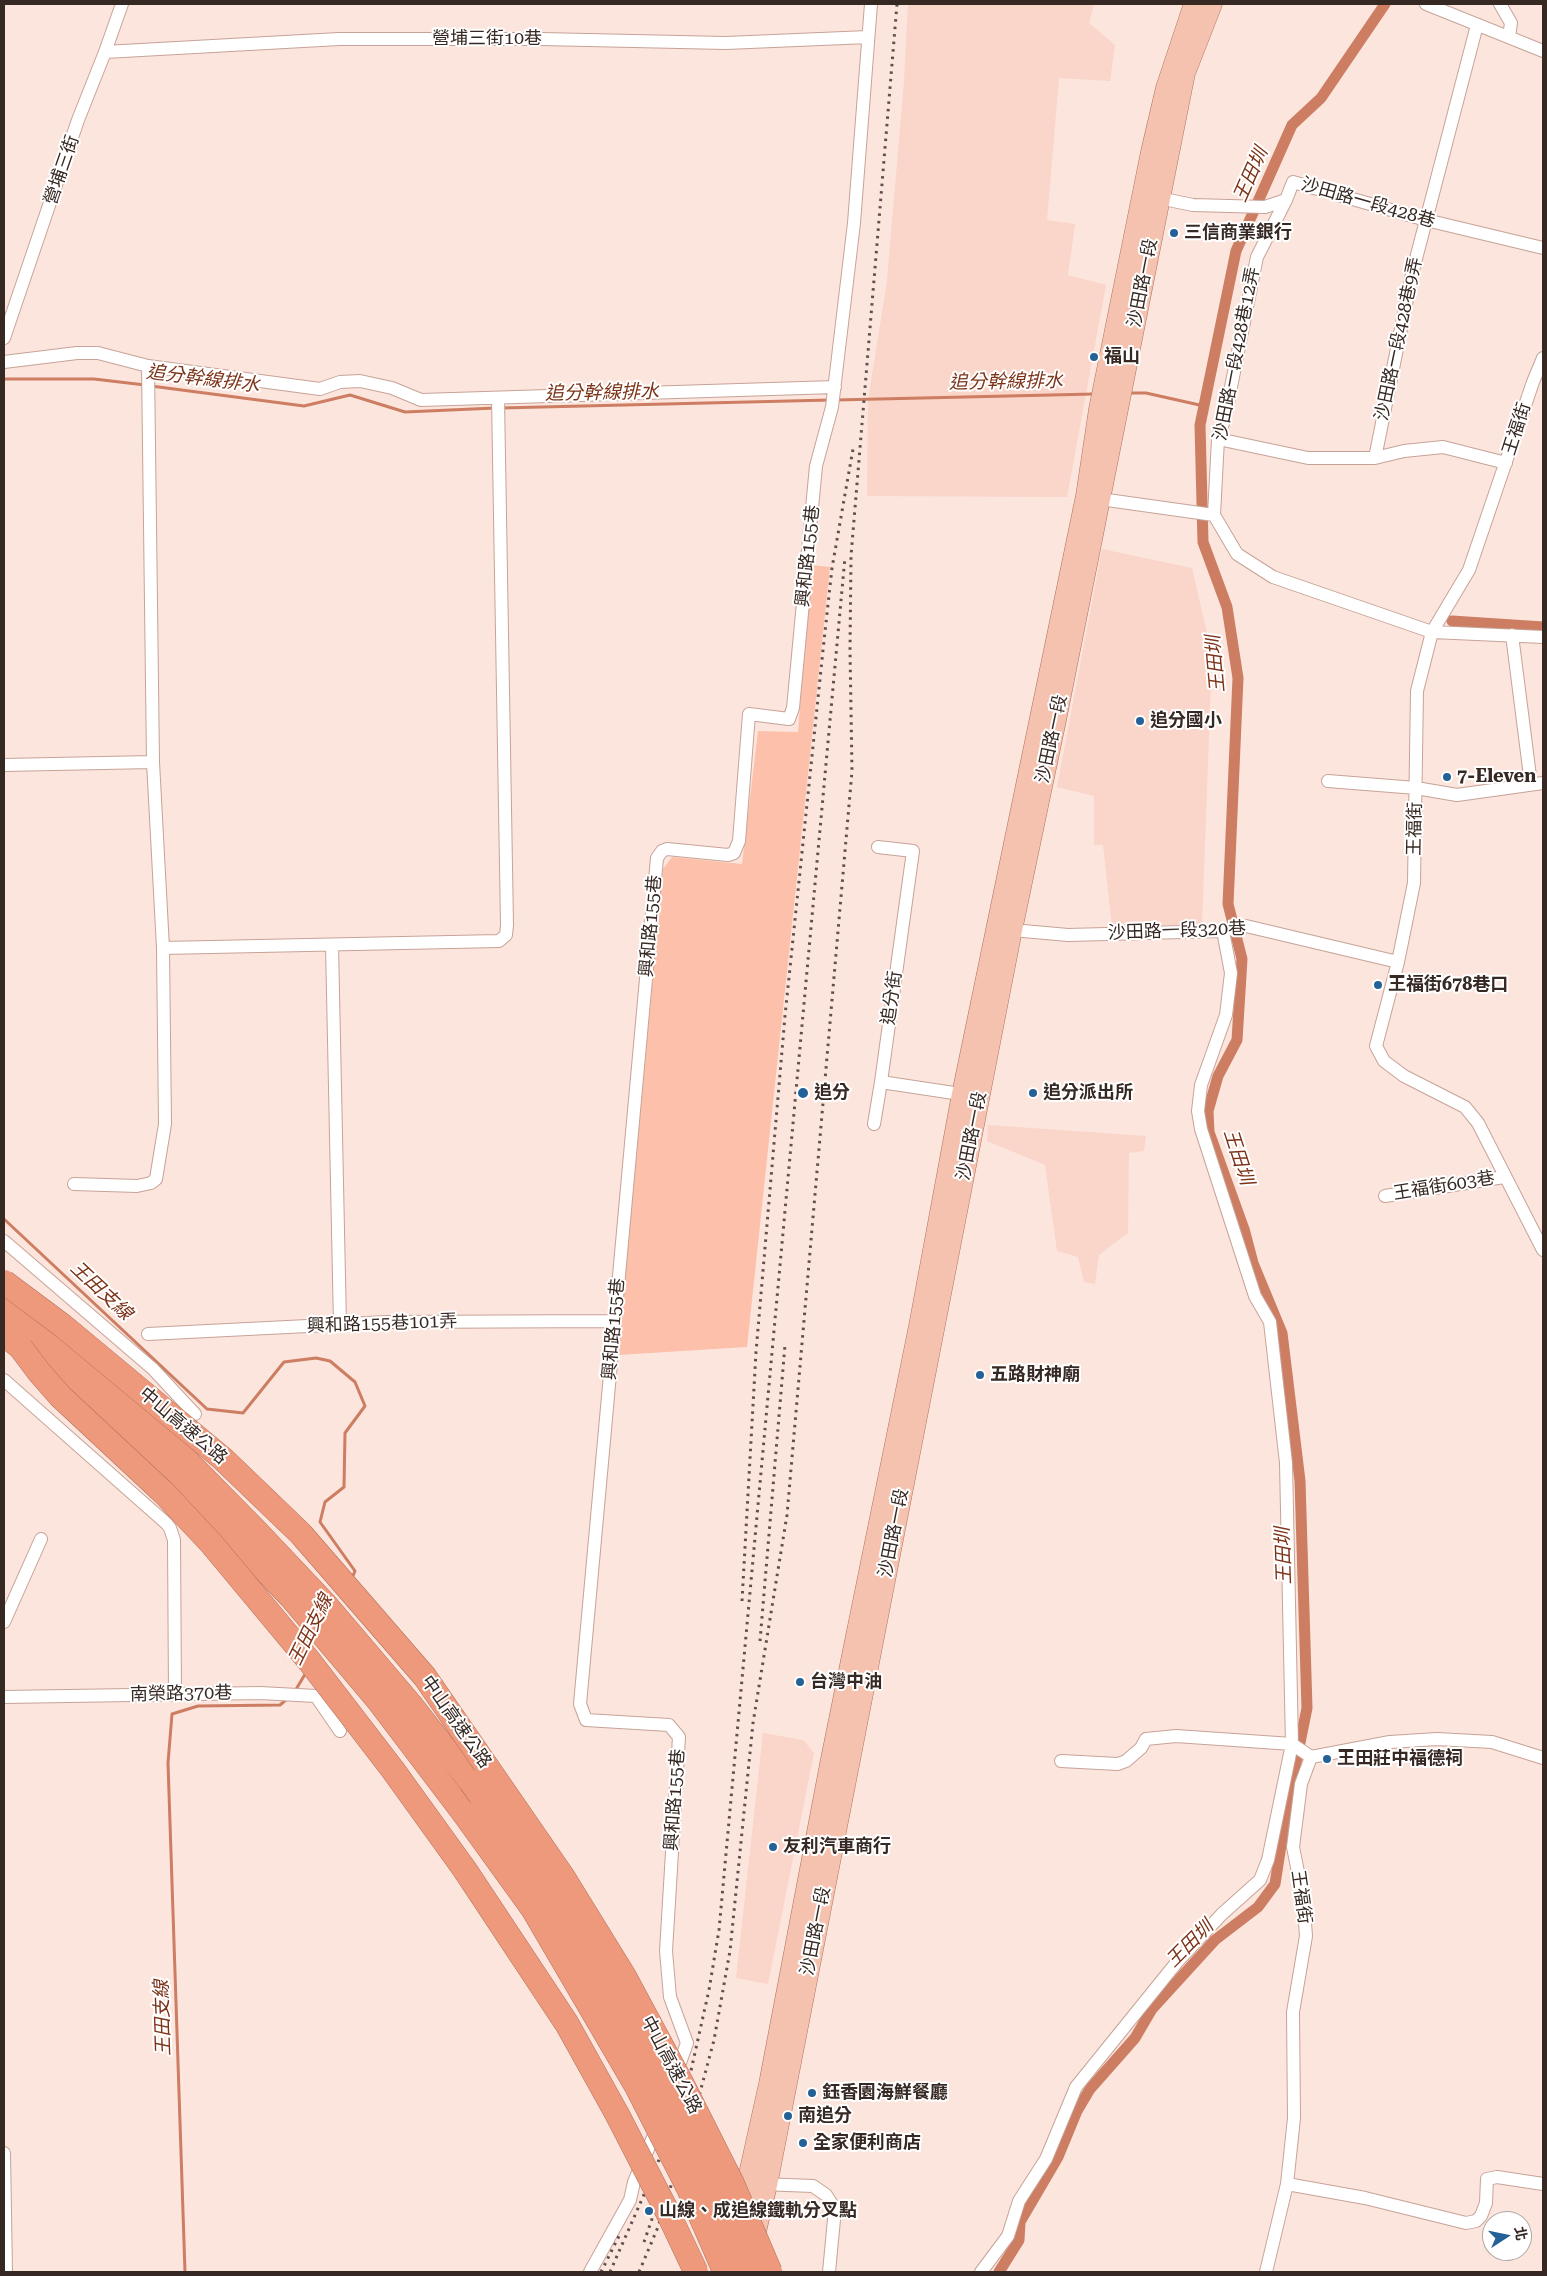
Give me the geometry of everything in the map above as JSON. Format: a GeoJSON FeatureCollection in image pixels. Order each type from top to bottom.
{"type":"FeatureCollection","features":[{"type":"Feature","properties":{"kind":"highway","name":"中山高速公路"},"geometry":{"type":"LineString","coordinates":[[4,1282],[63,1326],[223,1459],[301,1534],[425,1677],[563,1877],[624,1976],[682,2082],[728,2175],[770,2272]]}},
{"type":"Feature","properties":{"kind":"highway","name":"中山高速公路"},"geometry":{"type":"LineString","coordinates":[[4,1305],[86,1372],[183,1457],[256,1531],[325,1604],[410,1704],[471,1782],[554,1901],[634,2039],[684,2134],[747,2272]]}},
{"type":"Feature","properties":{"kind":"highway"},"geometry":{"type":"LineString","coordinates":[[12,1341],[60,1396],[164,1493],[211,1543],[310,1662],[415,1801],[465,1870],[566,2024],[670,2215],[696,2272]]}},
{"type":"Feature","properties":{"kind":"highway"},"geometry":{"type":"LineString","coordinates":[[12,1341],[114,1423],[200,1502],[278,1583],[378,1700],[463,1812],[533,1909],[637,2087],[689,2189],[727,2272]]}},
{"type":"Feature","properties":{"kind":"main road","name":"沙田路一段"},"geometry":{"type":"LineString","coordinates":[[1152,197],[1151,152],[1166,88],[1194,4]]}},
{"type":"Feature","properties":{"kind":"main road","name":"沙田路一段"},"geometry":{"type":"LineString","coordinates":[[727,2272],[769,2084],[830,1759],[919,1326],[971,1095],[1049,719],[1093,498],[1099,409],[1185,73],[1212,4]]}},
{"type":"Feature","properties":{"kind":"main road","name":"沙田路一段"},"geometry":{"type":"LineString","coordinates":[[747,2272],[767,2185],[971,1095],[1012,930],[1049,719]]}},
{"type":"Feature","properties":{"kind":"street","name":"營埔三街"},"geometry":{"type":"LineString","coordinates":[[4,338],[78,120],[106,52],[122,4]]}},
{"type":"Feature","properties":{"kind":"street"},"geometry":{"type":"LineString","coordinates":[[4,362],[78,353],[98,353],[148,366],[320,389],[340,382],[360,381],[392,388],[421,400],[835,387],[854,223],[871,4]]}},
{"type":"Feature","properties":{"kind":"street"},"geometry":{"type":"LineString","coordinates":[[1426,4],[1543,52]]}},
{"type":"Feature","properties":{"kind":"street"},"geometry":{"type":"LineString","coordinates":[[1500,4],[1511,23],[1509,37]]}},
{"type":"Feature","properties":{"kind":"street","name":"沙田路一段428巷9弄"},"geometry":{"type":"LineString","coordinates":[[1375,458],[1412,274],[1477,25]]}},
{"type":"Feature","properties":{"kind":"street","name":"營埔三街10巷"},"geometry":{"type":"LineString","coordinates":[[106,52],[339,39],[541,39],[726,43],[868,37]]}},
{"type":"Feature","properties":{"kind":"street","name":"沙田路一段428巷"},"geometry":{"type":"LineString","coordinates":[[1152,197],[1193,205],[1265,207],[1286,200],[1293,182],[1426,220],[1543,248]]}},
{"type":"Feature","properties":{"kind":"street","name":"沙田路一段428巷12弄"},"geometry":{"type":"LineString","coordinates":[[1214,515],[1218,439],[1225,416],[1256,257],[1286,200]]}},
{"type":"Feature","properties":{"kind":"street","name":"王福街"},"geometry":{"type":"LineString","coordinates":[[1543,358],[1533,382],[1469,570],[1432,632],[1417,691],[1414,883],[1398,962],[1376,1046],[1384,1061],[1404,1076],[1465,1107],[1478,1123],[1543,1250]]}},
{"type":"Feature","properties":{"kind":"street"},"geometry":{"type":"LineString","coordinates":[[74,1184],[137,1186],[151,1183],[156,1179],[165,1124],[163,948],[153,762],[148,366]]}},
{"type":"Feature","properties":{"kind":"street","name":"興和路155巷"},"geometry":{"type":"LineString","coordinates":[[590,2272],[630,2200],[634,2182],[650,2148],[687,2043],[670,1997],[666,1950],[679,1737],[669,1725],[586,1720],[580,1704],[657,858],[662,851],[667,849],[728,855],[734,853],[739,841],[749,714],[789,719],[793,708],[816,466],[832,407],[835,387]]}},
{"type":"Feature","properties":{"kind":"street"},"geometry":{"type":"LineString","coordinates":[[163,948],[332,946],[499,941],[506,935],[498,398]]}},
{"type":"Feature","properties":{"kind":"street"},"geometry":{"type":"LineString","coordinates":[[1218,439],[1308,458],[1375,458],[1404,451],[1443,447],[1506,463]]}},
{"type":"Feature","properties":{"kind":"street"},"geometry":{"type":"LineString","coordinates":[[1093,498],[1214,515],[1237,554],[1273,577],[1432,632],[1543,637]]}},
{"type":"Feature","properties":{"kind":"street"},"geometry":{"type":"LineString","coordinates":[[1328,781],[1416,788],[1457,794],[1537,783],[1512,635]]}},
{"type":"Feature","properties":{"kind":"street"},"geometry":{"type":"LineString","coordinates":[[4,766],[153,762]]}},
{"type":"Feature","properties":{"kind":"street","name":"追分街"},"geometry":{"type":"LineString","coordinates":[[878,848],[913,851],[881,1082]]}},
{"type":"Feature","properties":{"kind":"street","name":"沙田路一段320巷"},"geometry":{"type":"LineString","coordinates":[[1012,930],[1068,935],[1223,930],[1246,926],[1398,962]]}},
{"type":"Feature","properties":{"kind":"street"},"geometry":{"type":"LineString","coordinates":[[982,2272],[1008,2236],[1019,2201],[1046,2159],[1076,2087],[1177,1962],[1222,1914],[1260,1880],[1268,1860],[1292,1744],[1286,1464],[1270,1322],[1255,1296],[1201,1129],[1198,1111],[1201,1085],[1226,1014],[1231,973],[1223,930]]}},
{"type":"Feature","properties":{"kind":"street"},"geometry":{"type":"LineString","coordinates":[[332,946],[340,1325]]}},
{"type":"Feature","properties":{"kind":"street"},"geometry":{"type":"LineString","coordinates":[[874,1124],[881,1082],[971,1095]]}},
{"type":"Feature","properties":{"kind":"street","name":"王福街603巷"},"geometry":{"type":"LineString","coordinates":[[1385,1196],[1504,1177]]}},
{"type":"Feature","properties":{"kind":"street"},"geometry":{"type":"LineString","coordinates":[[4,1240],[132,1350],[195,1414]]}},
{"type":"Feature","properties":{"kind":"street","name":"興和路155巷101弄"},"geometry":{"type":"LineString","coordinates":[[148,1334],[387,1322],[615,1321]]}},
{"type":"Feature","properties":{"kind":"street"},"geometry":{"type":"LineString","coordinates":[[4,1380],[170,1528],[174,1540],[176,1694]]}},
{"type":"Feature","properties":{"kind":"street"},"geometry":{"type":"LineString","coordinates":[[4,1622],[41,1539]]}},
{"type":"Feature","properties":{"kind":"street","name":"南榮路370巷"},"geometry":{"type":"LineString","coordinates":[[4,1697],[260,1692],[316,1696],[340,1731]]}},
{"type":"Feature","properties":{"kind":"street"},"geometry":{"type":"LineString","coordinates":[[1061,1761],[1118,1764],[1126,1761],[1141,1748],[1146,1739],[1176,1736],[1292,1744],[1311,1757],[1390,1742],[1437,1739],[1492,1742],[1543,1758]]}},
{"type":"Feature","properties":{"kind":"street","name":"王福街"},"geometry":{"type":"LineString","coordinates":[[1266,2272],[1287,2184],[1294,2118],[1293,2012],[1306,1936],[1303,1897],[1293,1847],[1301,1784],[1311,1757]]}},
{"type":"Feature","properties":{"kind":"street"},"geometry":{"type":"LineString","coordinates":[[4,2153],[6,2272]]}},
{"type":"Feature","properties":{"kind":"street"},"geometry":{"type":"LineString","coordinates":[[1287,2184],[1366,2198],[1466,2223],[1476,2221],[1481,2216],[1486,2202],[1487,2179],[1497,2177],[1543,2184]]}},
{"type":"Feature","properties":{"kind":"street"},"geometry":{"type":"LineString","coordinates":[[746,2182],[767,2185],[813,2186],[822,2191],[835,2209],[829,2272]]}},
{"type":"Feature","properties":{"kind":"shaded area"},"geometry":{"type":"Polygon","coordinates":[[[908,4],[1094,4],[1089,23],[1115,45],[1110,81],[1059,78],[1047,220],[1075,224],[1068,275],[1106,285],[1067,497],[867,496],[868,400],[887,281],[904,81],[908,4]]]}},
{"type":"Feature","properties":{"kind":"shaded area","name":"追分國小"},"geometry":{"type":"Polygon","coordinates":[[[1102,549],[1192,568],[1212,655],[1202,924],[1112,927],[1103,845],[1094,845],[1094,796],[1057,787],[1102,549]]]}},
{"type":"Feature","properties":{"kind":"shaded area"},"geometry":{"type":"Polygon","coordinates":[[[811,565],[830,567],[747,1347],[618,1355],[663,869],[672,857],[742,864],[758,731],[798,732],[811,565]]]}},
{"type":"Feature","properties":{"kind":"shaded area"},"geometry":{"type":"Polygon","coordinates":[[[988,1125],[1146,1136],[1144,1151],[1129,1153],[1128,1233],[1099,1255],[1095,1284],[1084,1282],[1078,1257],[1057,1251],[1045,1165],[987,1141],[988,1125]]]}},
{"type":"Feature","properties":{"kind":"shaded area","name":"友利汽車商行"},"geometry":{"type":"Polygon","coordinates":[[[763,1733],[803,1740],[814,1753],[768,1984],[736,1978],[763,1733]]]}},
{"type":"Feature","properties":{"kind":"waterway","name":"王田圳"},"geometry":{"type":"LineString","coordinates":[[999,2272],[1019,2240],[1020,2222],[1058,2157],[1077,2111],[1090,2089],[1135,2038],[1152,2009],[1215,1940],[1258,1907],[1275,1884],[1287,1807],[1307,1708],[1300,1481],[1282,1333],[1253,1263],[1244,1229],[1209,1132],[1208,1111],[1218,1076],[1237,1040],[1242,959],[1228,904],[1238,678],[1227,607],[1203,542],[1200,425],[1236,251],[1292,125],[1321,98],[1385,4]]}},
{"type":"Feature","properties":{"kind":"waterway","name":"追分幹線排水"},"geometry":{"type":"LineString","coordinates":[[4,379],[94,379],[145,385]]}},
{"type":"Feature","properties":{"kind":"waterway","name":"追分幹線排水"},"geometry":{"type":"LineString","coordinates":[[151,386],[304,406],[350,395],[405,412],[495,408]]}},
{"type":"Feature","properties":{"kind":"waterway","name":"追分幹線排水"},"geometry":{"type":"LineString","coordinates":[[1128,393],[1146,393],[1204,406]]}},
{"type":"Feature","properties":{"kind":"waterway","name":"追分幹線排水"},"geometry":{"type":"LineString","coordinates":[[836,400],[1094,394]]}},
{"type":"Feature","properties":{"kind":"waterway","name":"追分幹線排水"},"geometry":{"type":"LineString","coordinates":[[501,408],[830,400]]}},
{"type":"Feature","properties":{"kind":"waterway"},"geometry":{"type":"LineString","coordinates":[[1452,621],[1543,627]]}},
{"type":"Feature","properties":{"kind":"waterway","name":"王田支線"},"geometry":{"type":"LineString","coordinates":[[4,1219],[207,1409],[243,1413],[284,1362],[316,1358],[330,1361],[355,1382],[365,1406],[345,1433],[344,1487],[325,1502],[320,1522],[355,1571],[352,1578]]}},
{"type":"Feature","properties":{"kind":"waterway","name":"王田支線"},"geometry":{"type":"LineString","coordinates":[[295,1691],[307,1671]]}},
{"type":"Feature","properties":{"kind":"waterway","name":"王田支線"},"geometry":{"type":"LineString","coordinates":[[185,2272],[168,1763],[172,1714],[198,1706],[280,1705],[287,1699]]}},
{"type":"Feature","properties":{"kind":"railway"},"geometry":{"type":"LineString","coordinates":[[639,2272],[658,2227],[698,2100],[714,2040],[730,1951],[753,1723],[787,1515],[852,771],[851,556],[897,4]]}},
{"type":"Feature","properties":{"kind":"railway"},"geometry":{"type":"LineString","coordinates":[[742,1601],[756,1352],[785,1016],[832,568],[853,449]]}},
{"type":"Feature","properties":{"kind":"railway"},"geometry":{"type":"LineString","coordinates":[[610,2272],[657,2165],[690,2075],[709,1990],[719,1930],[845,557]]}},
{"type":"Feature","properties":{"kind":"railway"},"geometry":{"type":"LineString","coordinates":[[760,1641],[785,1345]]}},
{"type":"Feature","properties":{"kind":"railway"},"geometry":{"type":"LineString","coordinates":[[644,2242],[661,2193]]}},
{"type":"Feature","properties":{"kind":"railway"},"geometry":{"type":"LineString","coordinates":[[601,2272],[620,2234]]}},
{"type":"Feature","properties":{"kind":"place","name":"三信商業銀行"},"geometry":{"type":"Point","coordinates":[1174,233]}},
{"type":"Feature","properties":{"kind":"place","name":"福山"},"geometry":{"type":"Point","coordinates":[1094,357]}},
{"type":"Feature","properties":{"kind":"place","name":"追分國小"},"geometry":{"type":"Point","coordinates":[1140,721]}},
{"type":"Feature","properties":{"kind":"place","name":"7-Eleven"},"geometry":{"type":"Point","coordinates":[1447,777]}},
{"type":"Feature","properties":{"kind":"place","name":"王福街678巷口"},"geometry":{"type":"Point","coordinates":[1378,985]}},
{"type":"Feature","properties":{"kind":"place","name":"追分"},"geometry":{"type":"Point","coordinates":[803,1093]}},
{"type":"Feature","properties":{"kind":"place","name":"追分派出所"},"geometry":{"type":"Point","coordinates":[1033,1093]}},
{"type":"Feature","properties":{"kind":"place","name":"五路財神廟"},"geometry":{"type":"Point","coordinates":[980,1375]}},
{"type":"Feature","properties":{"kind":"place","name":"台灣中油"},"geometry":{"type":"Point","coordinates":[800,1682]}},
{"type":"Feature","properties":{"kind":"place","name":"王田莊中福德祠"},"geometry":{"type":"Point","coordinates":[1327,1759]}},
{"type":"Feature","properties":{"kind":"place","name":"友利汽車商行"},"geometry":{"type":"Point","coordinates":[773,1847]}},
{"type":"Feature","properties":{"kind":"place","name":"鈺香園海鮮餐廳"},"geometry":{"type":"Point","coordinates":[812,2093]}},
{"type":"Feature","properties":{"kind":"place","name":"南追分"},"geometry":{"type":"Point","coordinates":[788,2116]}},
{"type":"Feature","properties":{"kind":"place","name":"全家便利商店"},"geometry":{"type":"Point","coordinates":[803,2143]}},
{"type":"Feature","properties":{"kind":"place","name":"山線、成追線鐵軌分叉點"},"geometry":{"type":"Point","coordinates":[649,2211]}}]}
